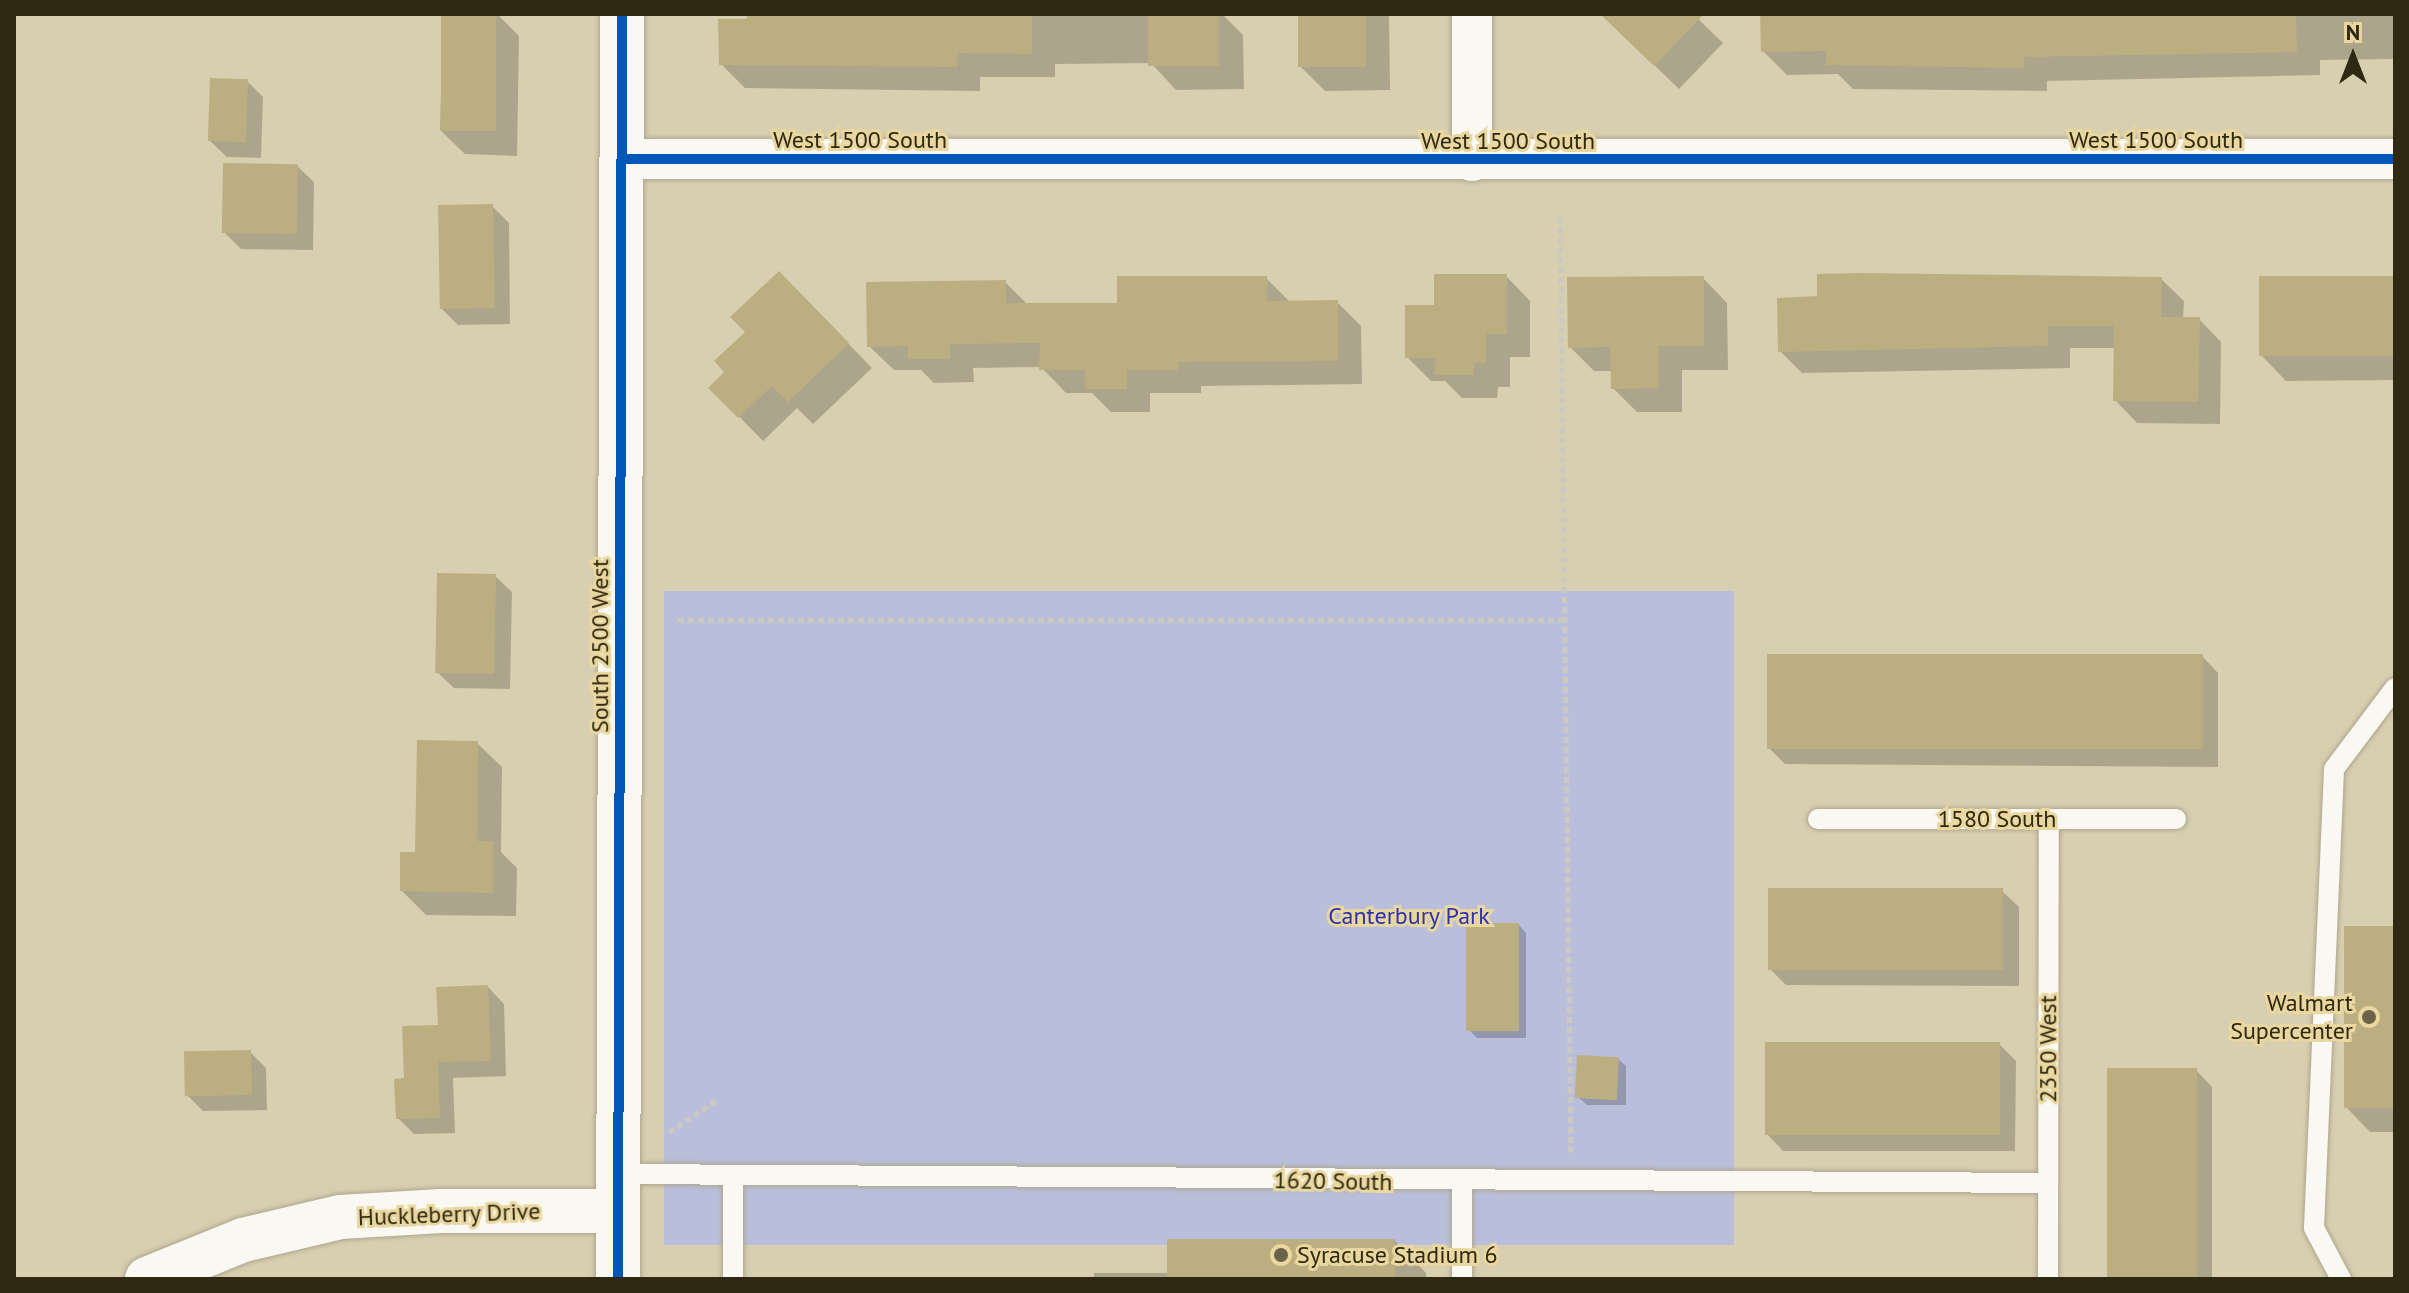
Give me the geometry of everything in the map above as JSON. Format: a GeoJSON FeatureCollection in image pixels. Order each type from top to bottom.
{"type":"FeatureCollection","features":[{"type":"Feature","properties":{"kind":"street","name":"South 2500 West"},"geometry":{"type":"LineString","coordinates":[[618,1279],[622,14]]}},
{"type":"Feature","properties":{"kind":"street"},"geometry":{"type":"LineString","coordinates":[[1472,14],[1472,161]]}},
{"type":"Feature","properties":{"kind":"street","name":"West 1500 South"},"geometry":{"type":"LineString","coordinates":[[622,159],[2395,159]]}},
{"type":"Feature","properties":{"kind":"street","name":"Huckleberry Drive"},"geometry":{"type":"LineString","coordinates":[[147,1279],[243,1240],[340,1217],[618,1192]]}},
{"type":"Feature","properties":{"kind":"lane"},"geometry":{"type":"LineString","coordinates":[[2341,1279],[2314,1228],[2334,769],[2395,688]]}},
{"type":"Feature","properties":{"kind":"lane","name":"1580 South"},"geometry":{"type":"LineString","coordinates":[[1818,819],[2176,819]]}},
{"type":"Feature","properties":{"kind":"lane","name":"2350 West"},"geometry":{"type":"LineString","coordinates":[[2048,1279],[2049,819]]}},
{"type":"Feature","properties":{"kind":"lane","name":"1620 South"},"geometry":{"type":"LineString","coordinates":[[618,1192],[733,1176],[1462,1183],[2048,1183]]}},
{"type":"Feature","properties":{"kind":"lane"},"geometry":{"type":"LineString","coordinates":[[733,1176],[733,1279]]}},
{"type":"Feature","properties":{"kind":"lane"},"geometry":{"type":"LineString","coordinates":[[1462,1183],[1462,1279]]}},
{"type":"Feature","properties":{"kind":"path"},"geometry":{"type":"LineString","coordinates":[[1560,217],[1572,1183]]}},
{"type":"Feature","properties":{"kind":"path"},"geometry":{"type":"LineString","coordinates":[[678,620],[1565,620]]}},
{"type":"Feature","properties":{"kind":"path"},"geometry":{"type":"LineString","coordinates":[[669,1132],[716,1101]]}},
{"type":"Feature","properties":{"kind":"green space","name":"Canterbury Park"},"geometry":{"type":"Polygon","coordinates":[[[664,591],[1734,591],[1734,1245],[664,1245],[664,591]]]}},
{"type":"Feature","properties":{"kind":"building"},"geometry":{"type":"Polygon","coordinates":[[[441,14],[496,14],[496,131],[441,131],[441,14]]]}},
{"type":"Feature","properties":{"kind":"building"},"geometry":{"type":"Polygon","coordinates":[[[747,14],[1032,14],[1032,54],[957,53],[957,67],[719,65],[718,19],[747,19],[747,14]]]}},
{"type":"Feature","properties":{"kind":"building"},"geometry":{"type":"Polygon","coordinates":[[[1148,14],[1219,14],[1219,66],[1148,66],[1148,14]]]}},
{"type":"Feature","properties":{"kind":"building"},"geometry":{"type":"Polygon","coordinates":[[[1298,14],[1366,14],[1366,67],[1298,67],[1298,14]]]}},
{"type":"Feature","properties":{"kind":"building"},"geometry":{"type":"Polygon","coordinates":[[[1600,14],[1704,14],[1654,66],[1600,14]]]}},
{"type":"Feature","properties":{"kind":"building"},"geometry":{"type":"Polygon","coordinates":[[[1760,14],[2296,14],[2297,52],[2024,57],[2024,68],[1826,65],[1826,51],[1761,52],[1760,14]]]}},
{"type":"Feature","properties":{"kind":"building"},"geometry":{"type":"Polygon","coordinates":[[[210,78],[248,79],[246,142],[208,141],[210,78]]]}},
{"type":"Feature","properties":{"kind":"building"},"geometry":{"type":"Polygon","coordinates":[[[223,163],[298,164],[297,234],[222,233],[223,163]]]}},
{"type":"Feature","properties":{"kind":"building"},"geometry":{"type":"Polygon","coordinates":[[[493,204],[495,308],[440,309],[438,205],[493,204]]]}},
{"type":"Feature","properties":{"kind":"building"},"geometry":{"type":"Polygon","coordinates":[[[779,271],[849,343],[788,402],[772,386],[738,418],[708,388],[724,372],[714,361],[745,332],[730,317],[779,271]]]}},
{"type":"Feature","properties":{"kind":"building"},"geometry":{"type":"Polygon","coordinates":[[[1434,274],[1507,274],[1507,334],[1486,334],[1486,363],[1474,363],[1474,375],[1435,375],[1435,358],[1405,358],[1405,305],[1434,305],[1434,274]]]}},
{"type":"Feature","properties":{"kind":"building"},"geometry":{"type":"Polygon","coordinates":[[[1817,274],[2162,277],[2161,317],[2200,317],[2198,402],[2113,401],[2114,326],[2048,326],[2048,346],[1778,352],[1777,298],[1817,296],[1817,274]]]}},
{"type":"Feature","properties":{"kind":"building"},"geometry":{"type":"Polygon","coordinates":[[[1117,276],[1267,276],[1267,301],[1338,300],[1338,361],[1178,362],[1178,370],[1127,370],[1127,389],[1085,389],[1085,370],[1039,370],[1040,343],[950,344],[950,359],[908,359],[908,346],[867,347],[866,282],[1006,280],[1006,303],[1117,303],[1117,276]]]}},
{"type":"Feature","properties":{"kind":"building"},"geometry":{"type":"Polygon","coordinates":[[[1704,276],[1704,346],[1658,346],[1659,388],[1611,389],[1610,347],[1568,348],[1567,277],[1704,276]]]}},
{"type":"Feature","properties":{"kind":"building"},"geometry":{"type":"Polygon","coordinates":[[[2259,276],[2395,276],[2395,356],[2259,356],[2259,276]]]}},
{"type":"Feature","properties":{"kind":"building"},"geometry":{"type":"Polygon","coordinates":[[[437,573],[496,574],[494,674],[435,673],[437,573]]]}},
{"type":"Feature","properties":{"kind":"building"},"geometry":{"type":"Polygon","coordinates":[[[1767,654],[2203,654],[2203,749],[1767,749],[1767,654]]]}},
{"type":"Feature","properties":{"kind":"building"},"geometry":{"type":"Polygon","coordinates":[[[417,740],[478,741],[477,841],[493,841],[493,893],[400,891],[400,852],[415,852],[417,740]]]}},
{"type":"Feature","properties":{"kind":"building"},"geometry":{"type":"Polygon","coordinates":[[[1768,888],[2003,888],[2003,970],[1768,970],[1768,888]]]}},
{"type":"Feature","properties":{"kind":"building"},"geometry":{"type":"Polygon","coordinates":[[[1466,923],[1519,923],[1519,1031],[1466,1031],[1466,923]]]}},
{"type":"Feature","properties":{"kind":"building","name":"Walmart Supercenter"},"geometry":{"type":"Polygon","coordinates":[[[2344,926],[2395,926],[2395,1108],[2344,1108],[2344,926]]]}},
{"type":"Feature","properties":{"kind":"building"},"geometry":{"type":"Polygon","coordinates":[[[488,985],[491,1061],[438,1062],[440,1118],[396,1119],[394,1079],[404,1078],[402,1026],[438,1025],[436,987],[488,985]]]}},
{"type":"Feature","properties":{"kind":"building"},"geometry":{"type":"Polygon","coordinates":[[[1765,1042],[2000,1042],[2000,1135],[1765,1135],[1765,1042]]]}},
{"type":"Feature","properties":{"kind":"building"},"geometry":{"type":"Polygon","coordinates":[[[251,1050],[252,1095],[185,1096],[184,1051],[251,1050]]]}},
{"type":"Feature","properties":{"kind":"building"},"geometry":{"type":"Polygon","coordinates":[[[1577,1055],[1619,1057],[1617,1100],[1575,1098],[1577,1055]]]}},
{"type":"Feature","properties":{"kind":"building"},"geometry":{"type":"Polygon","coordinates":[[[2107,1068],[2197,1068],[2197,1279],[2107,1279],[2107,1068]]]}},
{"type":"Feature","properties":{"kind":"building","name":"Syracuse Stadium 6"},"geometry":{"type":"Polygon","coordinates":[[[1167,1239],[1395,1239],[1395,1279],[1167,1279],[1167,1239]]]}},
{"type":"Feature","properties":{"kind":"cycle path"},"geometry":{"type":"LineString","coordinates":[[618,1279],[622,14]]}},
{"type":"Feature","properties":{"kind":"cycle path"},"geometry":{"type":"LineString","coordinates":[[622,159],[2395,159]]}},
{"type":"Feature","properties":{"kind":"place","name":"Walmart Supercenter"},"geometry":{"type":"Point","coordinates":[2369,1017]}},
{"type":"Feature","properties":{"kind":"place","name":"Syracuse Stadium 6"},"geometry":{"type":"Point","coordinates":[1281,1255]}}]}
